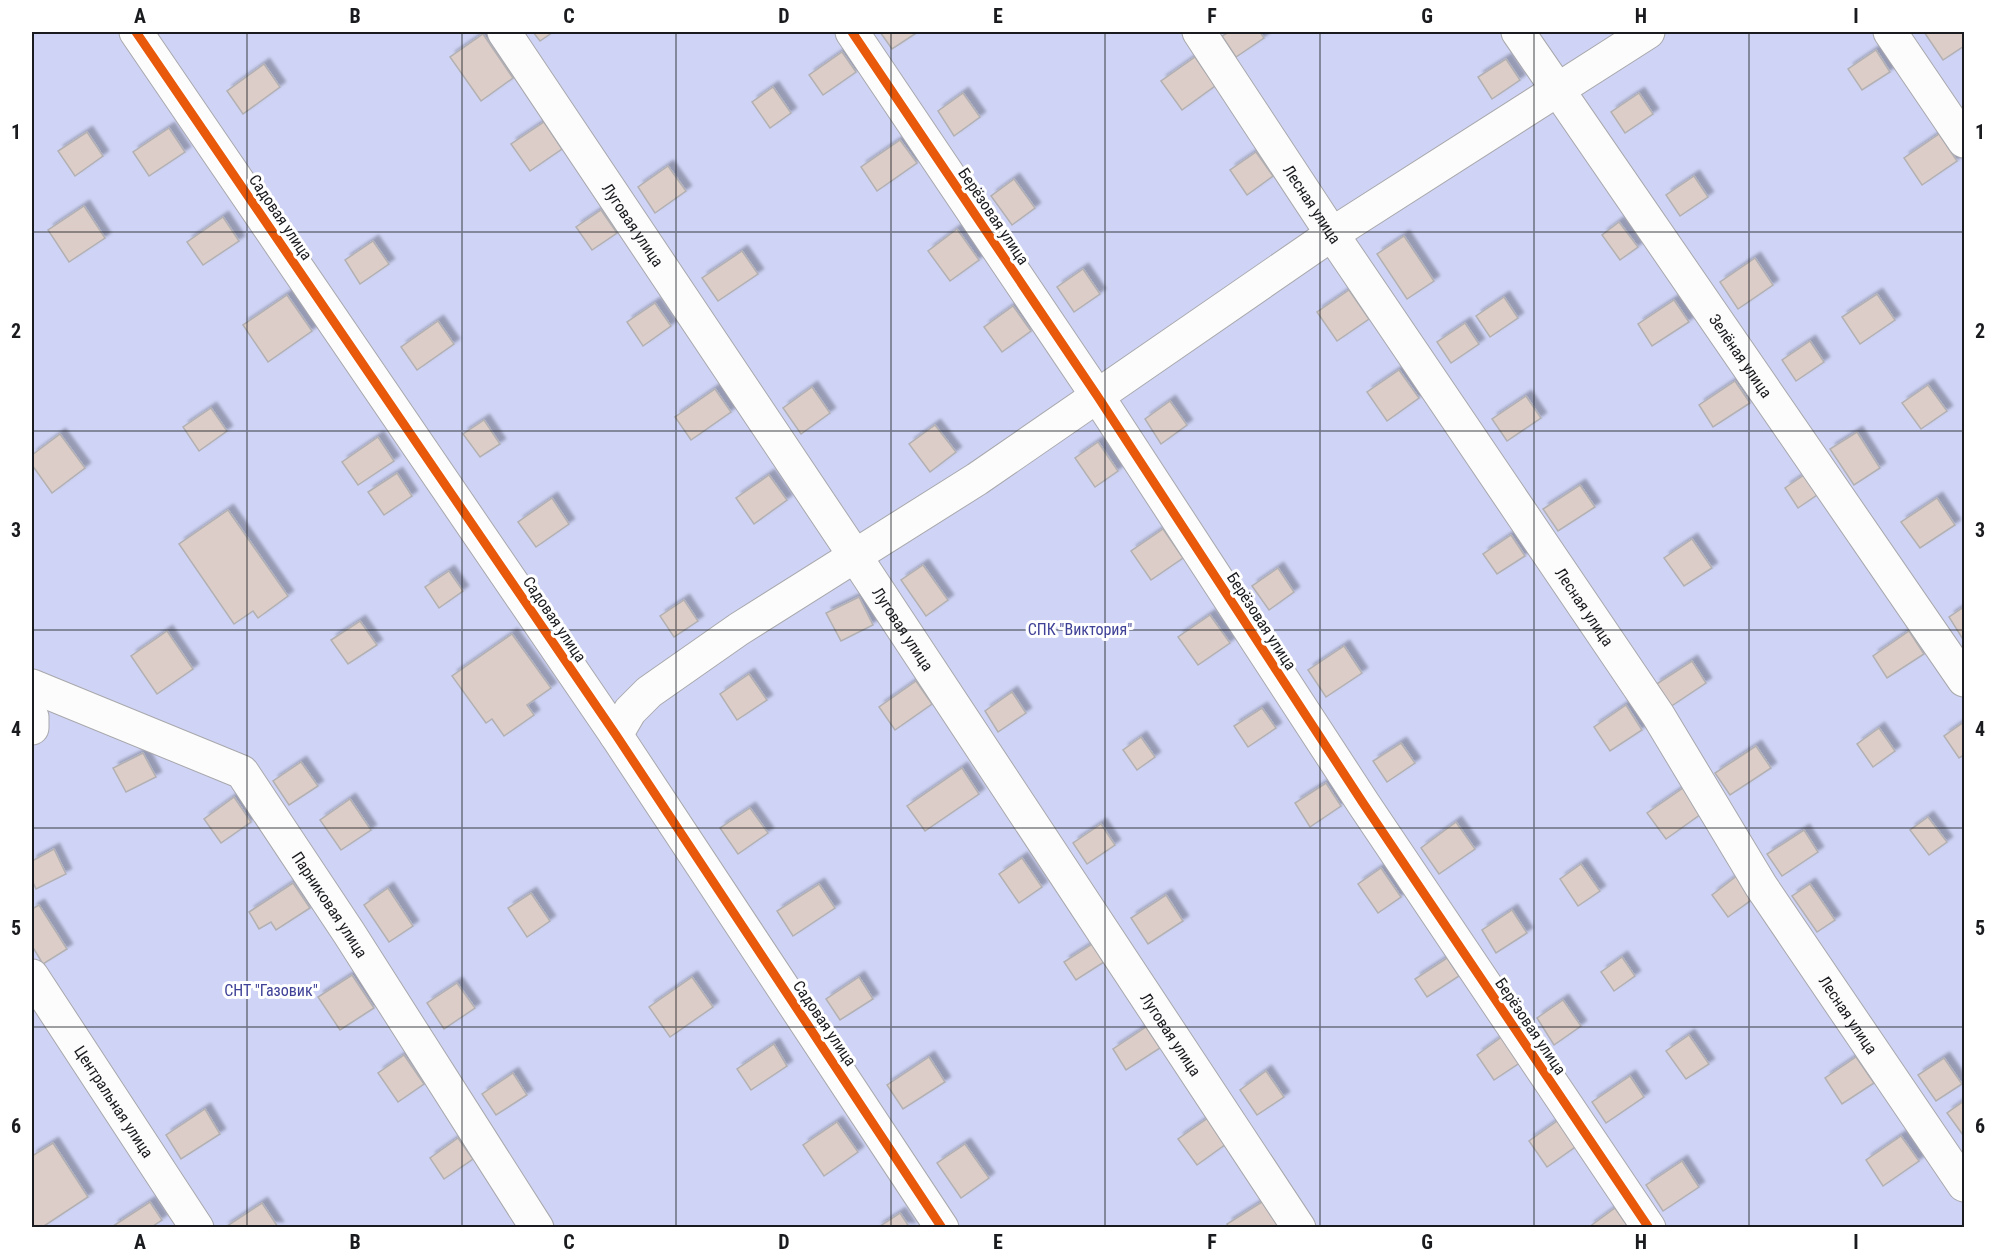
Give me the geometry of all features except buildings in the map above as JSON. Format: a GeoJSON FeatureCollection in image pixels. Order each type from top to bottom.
{"type":"FeatureCollection","features":[{"type":"Feature","properties":{"kind":"street","name":"Садовая улица"},"geometry":{"type":"LineString","coordinates":[[136,32],[616,735],[942,1227]]}},
{"type":"Feature","properties":{"kind":"street","name":"Луговая улица"},"geometry":{"type":"LineString","coordinates":[[504,32],[855,556],[1299,1227]]}},
{"type":"Feature","properties":{"kind":"street","name":"Берёзовая улица"},"geometry":{"type":"LineString","coordinates":[[852,32],[1098,397],[1363,803],[1648,1227]]}},
{"type":"Feature","properties":{"kind":"street","name":"Лесная улица"},"geometry":{"type":"LineString","coordinates":[[1198,32],[1658,715],[1761,886],[1965,1185]]}},
{"type":"Feature","properties":{"kind":"street","name":"Зелёная улица"},"geometry":{"type":"LineString","coordinates":[[1518,32],[1965,680]]}},
{"type":"Feature","properties":{"kind":"street"},"geometry":{"type":"LineString","coordinates":[[616,735],[630,711],[649,692],[739,629],[977,479],[1332,234],[1648,32]]}},
{"type":"Feature","properties":{"kind":"street"},"geometry":{"type":"LineString","coordinates":[[1890,32],[1965,141]]}},
{"type":"Feature","properties":{"kind":"street","name":"Парниковая улица"},"geometry":{"type":"LineString","coordinates":[[32,686],[242,772],[349,933],[537,1227]]}},
{"type":"Feature","properties":{"kind":"street"},"geometry":{"type":"LineString","coordinates":[[32,717],[32,728]]}},
{"type":"Feature","properties":{"kind":"street","name":"Центральная улица"},"geometry":{"type":"LineString","coordinates":[[32,976],[197,1227]]}},
{"type":"Feature","properties":{"kind":"green space","name":"СПК \"Виктория\""},"geometry":{"type":"Polygon","coordinates":[[[32,32],[1964,32],[1964,1227],[32,1227],[32,32]]]}},
{"type":"Feature","properties":{"kind":"cycle path"},"geometry":{"type":"LineString","coordinates":[[136,32],[616,735],[942,1228]]}},
{"type":"Feature","properties":{"kind":"cycle path"},"geometry":{"type":"LineString","coordinates":[[852,32],[1098,397],[1363,803],[1649,1228]]}},
{"type":"Feature","properties":{"kind":"park label","name":"СНТ \"Газовик\""},"geometry":{"type":"Point","coordinates":[271,990]}}]}
